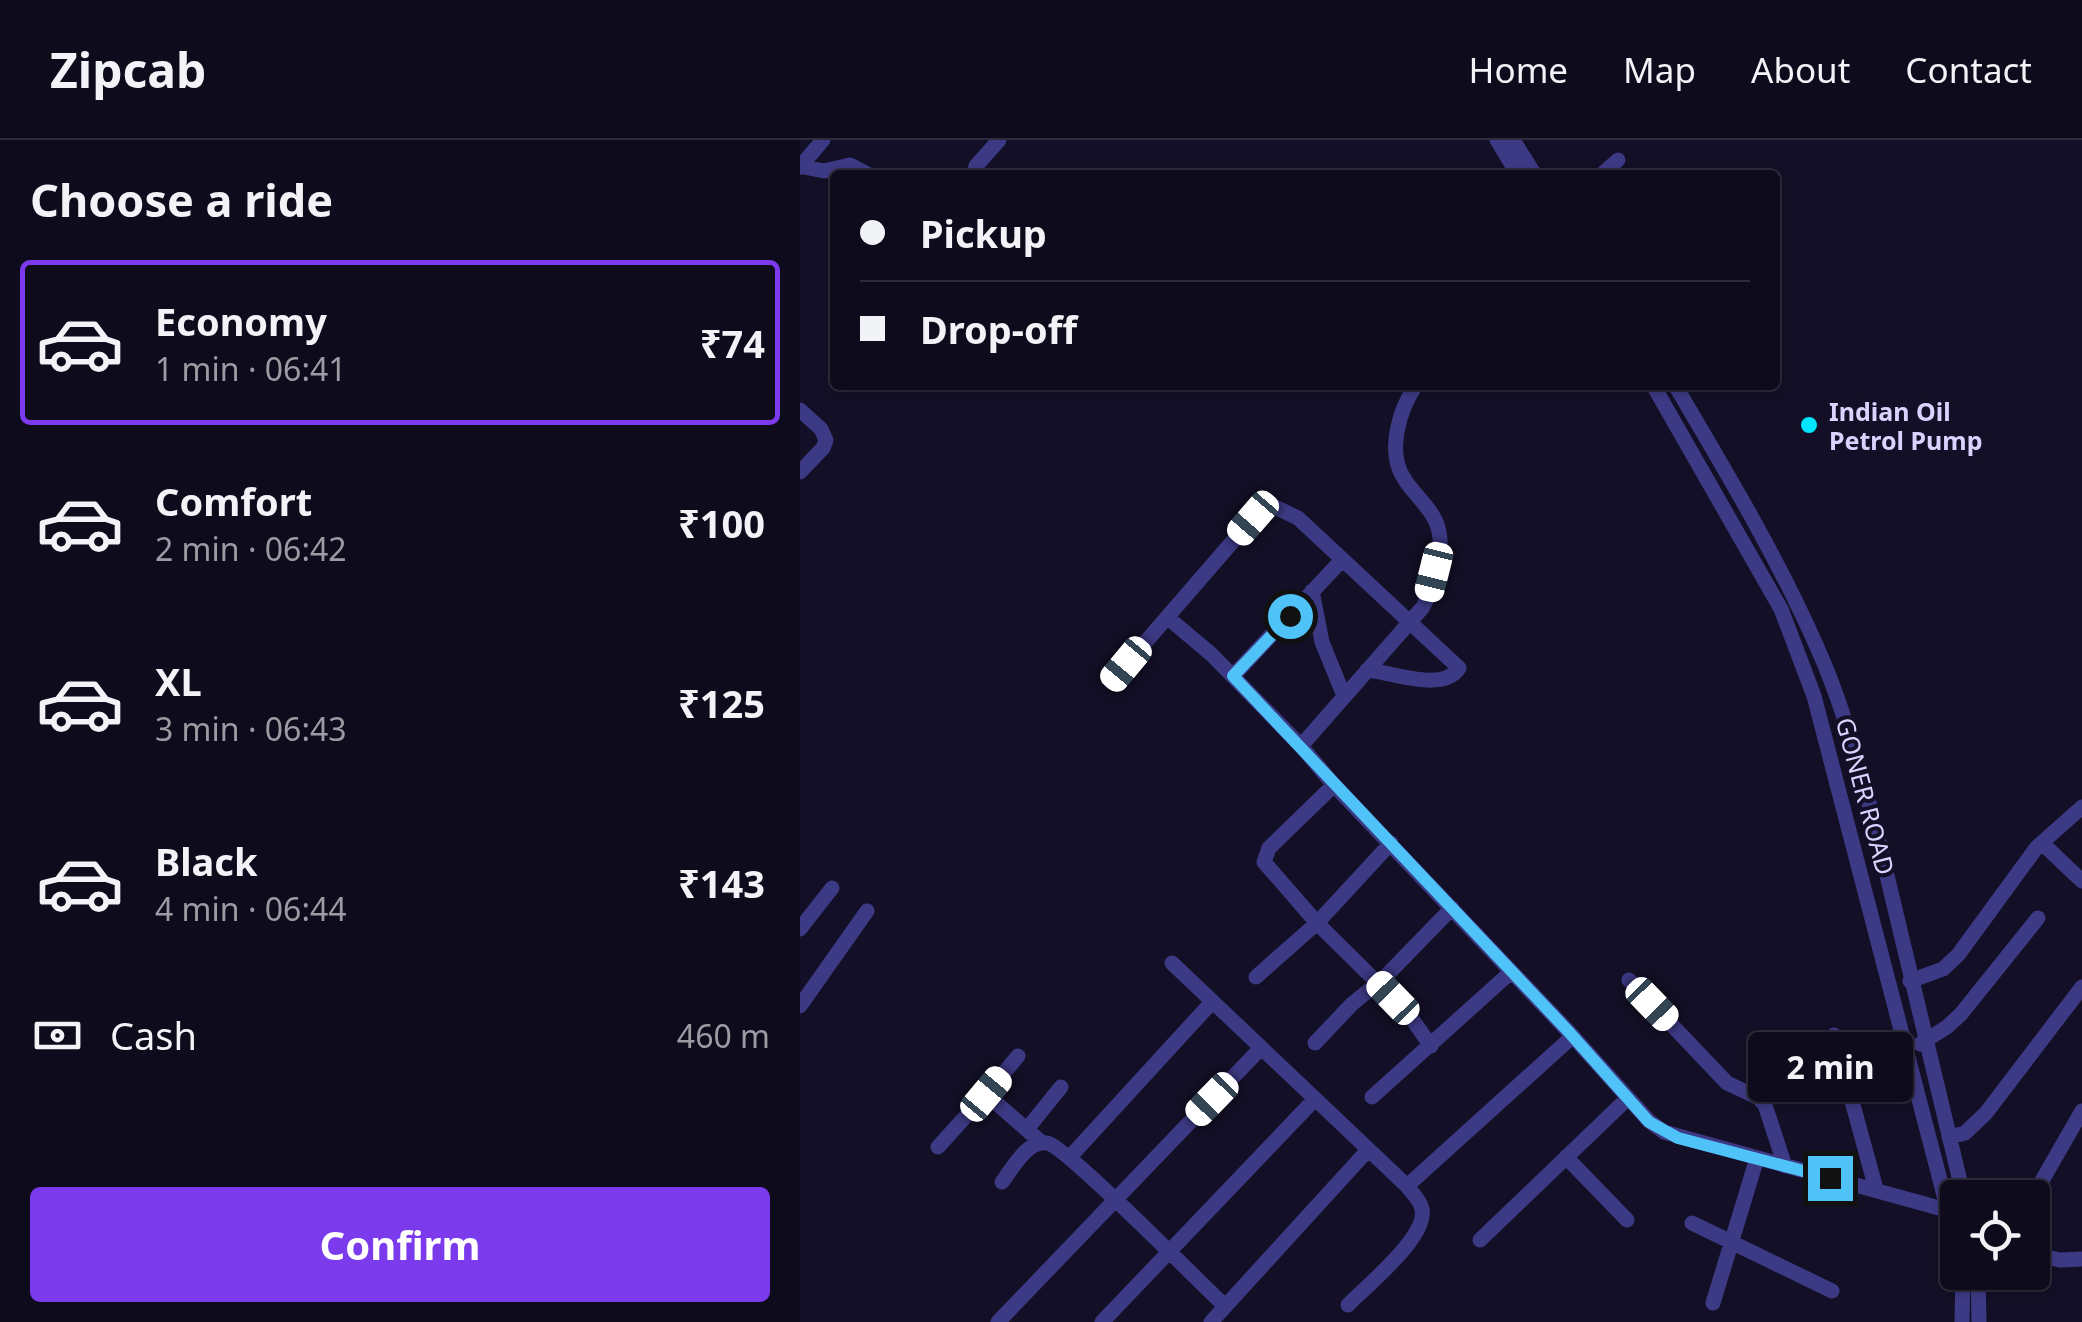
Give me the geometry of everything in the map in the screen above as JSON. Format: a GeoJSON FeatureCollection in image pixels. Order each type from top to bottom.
{"type":"FeatureCollection","features":[{"type":"Feature","properties":{"kind":"street"},"geometry":{"type":"LineString","coordinates":[[823,140],[800,166],[830,170]]}},
{"type":"Feature","properties":{"kind":"street"},"geometry":{"type":"LineString","coordinates":[[975,170],[999,140]]}},
{"type":"Feature","properties":{"kind":"street"},"geometry":{"type":"LineString","coordinates":[[1497,140],[1515,170]]}},
{"type":"Feature","properties":{"kind":"street"},"geometry":{"type":"LineString","coordinates":[[1513,140],[1532,170]]}},
{"type":"Feature","properties":{"kind":"street"},"geometry":{"type":"LineString","coordinates":[[1606,170],[1618,160]]}},
{"type":"Feature","properties":{"kind":"street"},"geometry":{"type":"LineString","coordinates":[[831,170],[850,165],[859,170]]}},
{"type":"Feature","properties":{"kind":"street"},"geometry":{"type":"LineString","coordinates":[[1301,746],[1410,622],[1428,596],[1441,549],[1439,528],[1403,478],[1398,462],[1398,418],[1413,390]]}},
{"type":"Feature","properties":{"kind":"street","name":"GONER ROAD"},"geometry":{"type":"LineString","coordinates":[[1656,390],[1781,609],[1814,696],[1945,1180]]}},
{"type":"Feature","properties":{"kind":"street","name":"GONER ROAD"},"geometry":{"type":"LineString","coordinates":[[1678,390],[1787,583],[1818,648],[1858,762],[1960,1180]]}},
{"type":"Feature","properties":{"kind":"street"},"geometry":{"type":"LineString","coordinates":[[800,410],[821,429],[826,440],[800,472]]}},
{"type":"Feature","properties":{"kind":"street"},"geometry":{"type":"LineString","coordinates":[[1111,682],[1253,518],[1273,506],[1298,518],[1459,668],[1457,674],[1436,681],[1367,670]]}},
{"type":"Feature","properties":{"kind":"street"},"geometry":{"type":"LineString","coordinates":[[1233,676],[1341,561]]}},
{"type":"Feature","properties":{"kind":"street"},"geometry":{"type":"LineString","coordinates":[[1312,591],[1322,642],[1344,696]]}},
{"type":"Feature","properties":{"kind":"street"},"geometry":{"type":"LineString","coordinates":[[1167,618],[1233,676],[1301,746],[1649,1122],[1664,1132],[1940,1206]]}},
{"type":"Feature","properties":{"kind":"street"},"geometry":{"type":"LineString","coordinates":[[1833,768],[1858,762]]}},
{"type":"Feature","properties":{"kind":"street"},"geometry":{"type":"LineString","coordinates":[[1334,785],[1269,848],[1264,862],[1317,922],[1407,1012],[1432,1046]]}},
{"type":"Feature","properties":{"kind":"street"},"geometry":{"type":"LineString","coordinates":[[1910,981],[1943,969],[1958,955],[2042,843],[2082,807]]}},
{"type":"Feature","properties":{"kind":"street"},"geometry":{"type":"LineString","coordinates":[[1256,977],[1317,922],[1391,843]]}},
{"type":"Feature","properties":{"kind":"street"},"geometry":{"type":"LineString","coordinates":[[2042,843],[2082,881]]}},
{"type":"Feature","properties":{"kind":"street"},"geometry":{"type":"LineString","coordinates":[[800,929],[832,888]]}},
{"type":"Feature","properties":{"kind":"street"},"geometry":{"type":"LineString","coordinates":[[1315,1043],[1452,908]]}},
{"type":"Feature","properties":{"kind":"street"},"geometry":{"type":"LineString","coordinates":[[800,1006],[867,911]]}},
{"type":"Feature","properties":{"kind":"street"},"geometry":{"type":"LineString","coordinates":[[1907,1050],[1925,1042],[1961,1014],[2038,918]]}},
{"type":"Feature","properties":{"kind":"street"},"geometry":{"type":"LineString","coordinates":[[1172,964],[1407,1186],[1422,1206],[1423,1218],[1416,1237],[1348,1305]]}},
{"type":"Feature","properties":{"kind":"street"},"geometry":{"type":"LineString","coordinates":[[1372,1097],[1510,972]]}},
{"type":"Feature","properties":{"kind":"street"},"geometry":{"type":"LineString","coordinates":[[1629,980],[1726,1083],[1759,1098],[1765,1105],[1784,1166]]}},
{"type":"Feature","properties":{"kind":"street"},"geometry":{"type":"LineString","coordinates":[[1949,1137],[1965,1133],[1986,1114],[2082,988]]}},
{"type":"Feature","properties":{"kind":"street"},"geometry":{"type":"LineString","coordinates":[[1069,1158],[1212,1002]]}},
{"type":"Feature","properties":{"kind":"street"},"geometry":{"type":"LineString","coordinates":[[1834,1034],[1876,1188]]}},
{"type":"Feature","properties":{"kind":"street"},"geometry":{"type":"LineString","coordinates":[[1407,1186],[1572,1036]]}},
{"type":"Feature","properties":{"kind":"street"},"geometry":{"type":"LineString","coordinates":[[998,1322],[1261,1048]]}},
{"type":"Feature","properties":{"kind":"street"},"geometry":{"type":"LineString","coordinates":[[938,1147],[1018,1056]]}},
{"type":"Feature","properties":{"kind":"street"},"geometry":{"type":"LineString","coordinates":[[1027,1129],[1061,1087]]}},
{"type":"Feature","properties":{"kind":"street"},"geometry":{"type":"LineString","coordinates":[[986,1094],[1042,1142]]}},
{"type":"Feature","properties":{"kind":"street"},"geometry":{"type":"LineString","coordinates":[[1480,1240],[1628,1098]]}},
{"type":"Feature","properties":{"kind":"street"},"geometry":{"type":"LineString","coordinates":[[1102,1322],[1315,1099]]}},
{"type":"Feature","properties":{"kind":"street"},"geometry":{"type":"LineString","coordinates":[[2042,1180],[2082,1111]]}},
{"type":"Feature","properties":{"kind":"street"},"geometry":{"type":"LineString","coordinates":[[1002,1182],[1028,1149],[1042,1142],[1050,1143],[1225,1306]]}},
{"type":"Feature","properties":{"kind":"street"},"geometry":{"type":"LineString","coordinates":[[1211,1322],[1368,1150]]}},
{"type":"Feature","properties":{"kind":"street"},"geometry":{"type":"LineString","coordinates":[[1566,1158],[1627,1220]]}},
{"type":"Feature","properties":{"kind":"street"},"geometry":{"type":"LineString","coordinates":[[1713,1302],[1757,1158]]}},
{"type":"Feature","properties":{"kind":"street"},"geometry":{"type":"LineString","coordinates":[[1692,1223],[1832,1291]]}},
{"type":"Feature","properties":{"kind":"street"},"geometry":{"type":"LineString","coordinates":[[2050,1258],[2082,1260]]}},
{"type":"Feature","properties":{"kind":"street"},"geometry":{"type":"LineString","coordinates":[[1962,1290],[1962,1322]]}},
{"type":"Feature","properties":{"kind":"street"},"geometry":{"type":"LineString","coordinates":[[1978,1290],[1978,1322]]}},
{"type":"Feature","properties":{"kind":"place","name":"Indian Oil Petrol Pump"},"geometry":{"type":"Point","coordinates":[1809,425]}},
{"type":"Feature","properties":{"kind":"route"},"geometry":{"type":"LineString","coordinates":[[1290,616],[1233,676],[1649,1122],[1678,1138],[1830,1178]]}}]}
